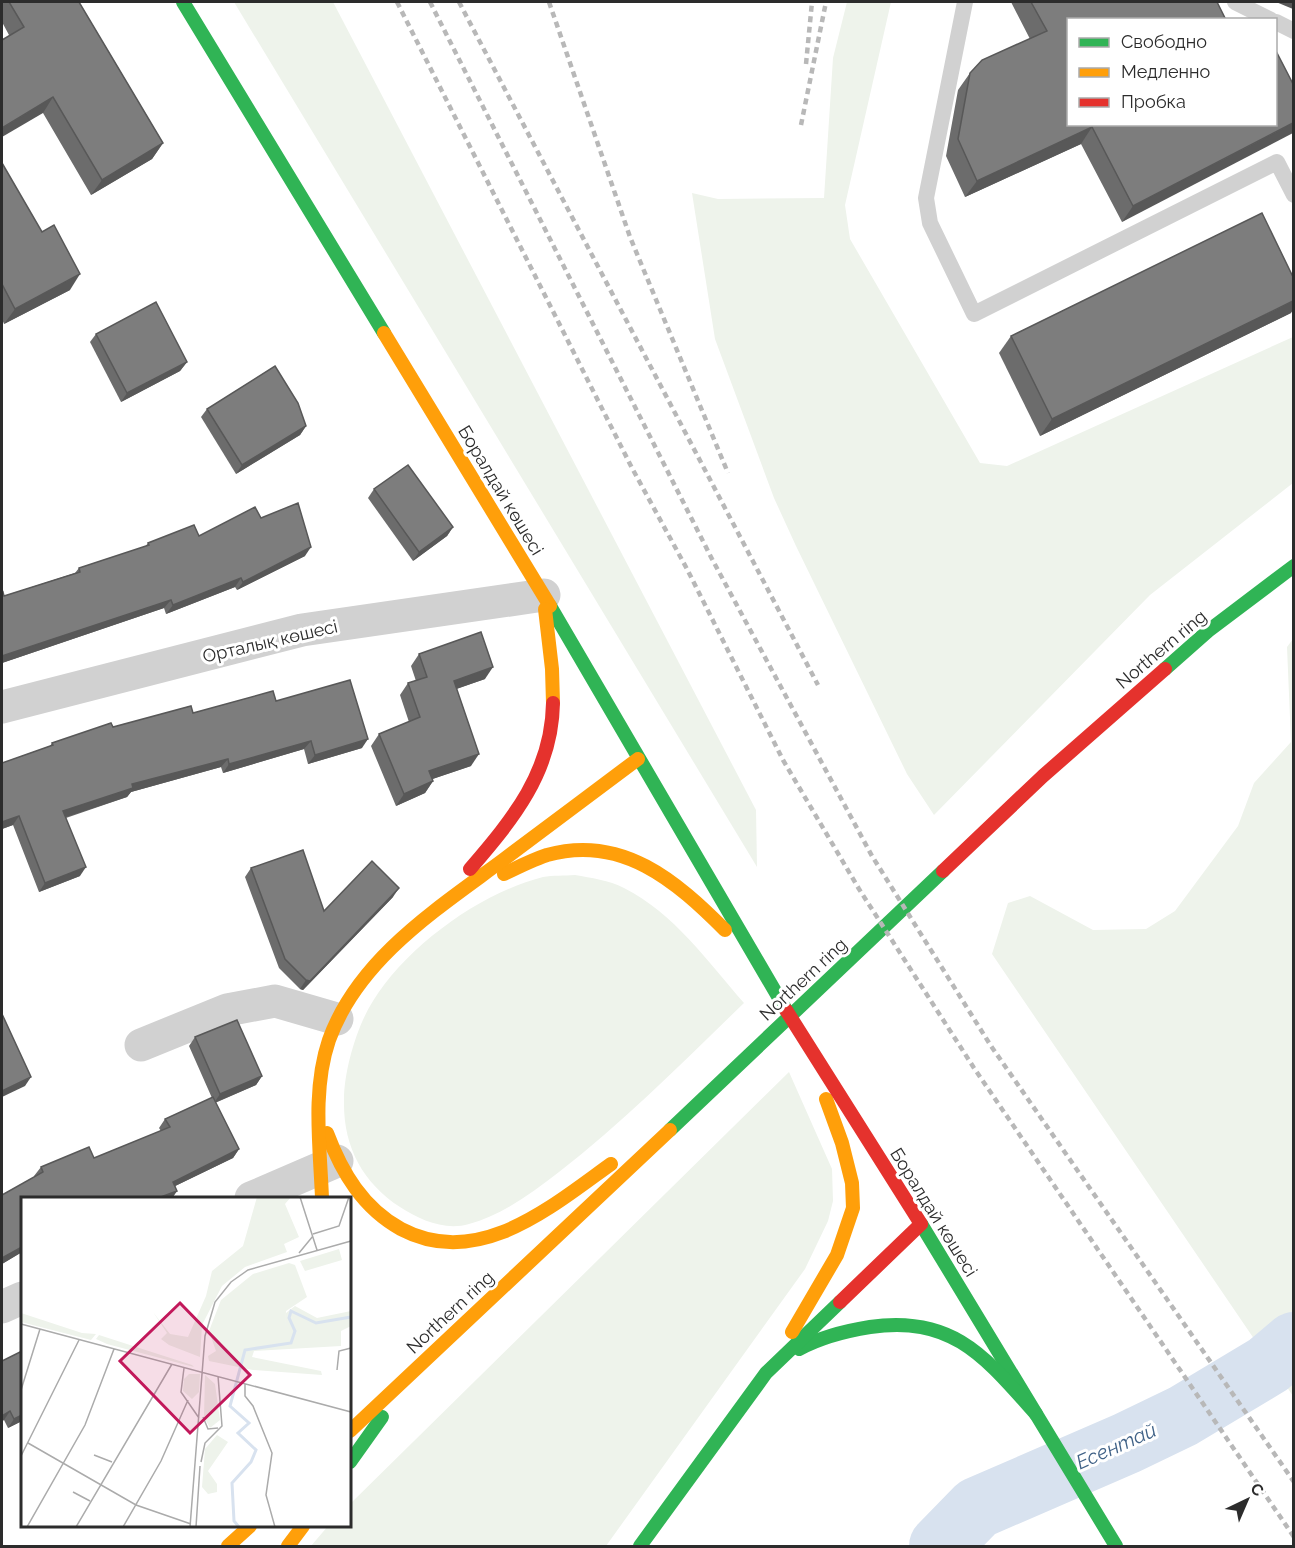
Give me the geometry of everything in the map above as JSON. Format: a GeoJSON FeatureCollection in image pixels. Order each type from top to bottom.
{"type":"FeatureCollection","features":[{"type":"Feature","properties":{"kind":"main road","name":"Боралдай көшесі"},"geometry":{"type":"LineString","coordinates":[[183,2],[543,596],[781,1002]]}},
{"type":"Feature","properties":{"kind":"main road","name":"Northern ring"},"geometry":{"type":"LineString","coordinates":[[351,1430],[1043,776],[1208,631],[1293,566]]}},
{"type":"Feature","properties":{"kind":"main road"},"geometry":{"type":"LineString","coordinates":[[429,915],[509,821],[529,792],[541,767],[550,736],[552,706],[552,670],[543,596]]}},
{"type":"Feature","properties":{"kind":"main road"},"geometry":{"type":"LineString","coordinates":[[638,759],[429,915],[396,942],[354,988],[337,1019],[328,1042],[319,1096],[327,1176],[351,1185],[366,1202],[400,1230],[444,1245],[465,1244],[504,1232],[534,1216],[697,1105]]}},
{"type":"Feature","properties":{"kind":"main road"},"geometry":{"type":"LineString","coordinates":[[429,915],[506,873],[555,853],[594,849],[627,856],[656,869],[693,897],[729,934],[781,1002],[800,1030],[842,1143],[852,1183],[853,1208],[837,1255],[766,1373],[640,1546]]}},
{"type":"Feature","properties":{"kind":"main road","name":"Боралдай көшесі"},"geometry":{"type":"LineString","coordinates":[[800,1030],[1036,1414]]}},
{"type":"Feature","properties":{"kind":"main road"},"geometry":{"type":"LineString","coordinates":[[766,1373],[921,1224]]}},
{"type":"Feature","properties":{"kind":"main road"},"geometry":{"type":"LineString","coordinates":[[766,1373],[799,1349],[832,1335],[876,1325],[907,1324],[935,1328],[954,1336],[990,1363],[1036,1414],[1116,1546]]}},
{"type":"Feature","properties":{"kind":"main road"},"geometry":{"type":"LineString","coordinates":[[351,1461],[420,1365]]}},
{"type":"Feature","properties":{"kind":"main road"},"geometry":{"type":"LineString","coordinates":[[222,1540],[248,1527]]}},
{"type":"Feature","properties":{"kind":"main road"},"geometry":{"type":"LineString","coordinates":[[288,1546],[302,1527]]}},
{"type":"Feature","properties":{"kind":"street","name":"Орталық көшесі"},"geometry":{"type":"LineString","coordinates":[[2,707],[302,630],[543,596]]}},
{"type":"Feature","properties":{"kind":"street"},"geometry":{"type":"LineString","coordinates":[[141,1046],[226,1010],[275,1001],[337,1019]]}},
{"type":"Feature","properties":{"kind":"street"},"geometry":{"type":"LineString","coordinates":[[254,1197],[327,1176]]}},
{"type":"Feature","properties":{"kind":"street"},"geometry":{"type":"LineString","coordinates":[[2,1307],[21,1298]]}},
{"type":"Feature","properties":{"kind":"lane"},"geometry":{"type":"LineString","coordinates":[[965,2],[926,198],[930,223],[974,314],[1277,162],[1293,195]]}},
{"type":"Feature","properties":{"kind":"lane"},"geometry":{"type":"LineString","coordinates":[[1235,2],[1267,18]]}},
{"type":"Feature","properties":{"kind":"lane"},"geometry":{"type":"LineString","coordinates":[[1277,23],[1293,31]]}},
{"type":"Feature","properties":{"kind":"shaded area"},"geometry":{"type":"Polygon","coordinates":[[[234,2],[333,2],[756,810],[757,867],[234,2]]]}},
{"type":"Feature","properties":{"kind":"shaded area"},"geometry":{"type":"Polygon","coordinates":[[[847,2],[891,2],[845,205],[850,239],[980,463],[1007,466],[1293,337],[1293,483],[1150,595],[934,815],[907,774],[774,498],[715,339],[692,193],[718,199],[824,198],[833,58],[847,2]]]}},
{"type":"Feature","properties":{"kind":"shaded area"},"geometry":{"type":"Polygon","coordinates":[[[1293,639],[1293,1396],[992,954],[1008,903],[1030,896],[1093,930],[1146,929],[1175,911],[1238,826],[1254,783],[1291,742],[1287,647],[1293,639]]]}},
{"type":"Feature","properties":{"kind":"shaded area"},"geometry":{"type":"Polygon","coordinates":[[[575,875],[618,885],[642,898],[689,940],[744,1003],[607,1132],[527,1195],[493,1215],[460,1226],[433,1223],[416,1216],[387,1197],[365,1174],[357,1161],[347,1133],[344,1100],[346,1075],[367,1011],[387,981],[405,961],[447,924],[495,895],[519,885],[543,877],[575,875]]]}},
{"type":"Feature","properties":{"kind":"shaded area"},"geometry":{"type":"Polygon","coordinates":[[[789,1072],[832,1169],[833,1201],[828,1221],[805,1269],[606,1546],[311,1546],[327,1527],[351,1527],[351,1503],[789,1072]]]}},
{"type":"Feature","properties":{"kind":"building"},"geometry":{"type":"Polygon","coordinates":[[[9,2],[79,2],[163,143],[102,180],[53,97],[2,128],[2,40],[24,27],[9,2]]]}},
{"type":"Feature","properties":{"kind":"building"},"geometry":{"type":"Polygon","coordinates":[[[1031,2],[1217,2],[1225,18],[1067,18],[1067,126],[1277,126],[1277,53],[1293,84],[1293,123],[1133,206],[1092,127],[977,181],[958,139],[970,73],[982,60],[1047,31],[1031,2]]]}},
{"type":"Feature","properties":{"kind":"building"},"geometry":{"type":"Polygon","coordinates":[[[2,163],[42,232],[54,225],[80,274],[15,309],[2,284],[2,163]]]}},
{"type":"Feature","properties":{"kind":"building"},"geometry":{"type":"Polygon","coordinates":[[[1262,213],[1293,277],[1293,301],[1052,419],[1011,336],[1262,213]]]}},
{"type":"Feature","properties":{"kind":"building"},"geometry":{"type":"Polygon","coordinates":[[[156,302],[187,362],[127,393],[96,334],[156,302]]]}},
{"type":"Feature","properties":{"kind":"building"},"geometry":{"type":"Polygon","coordinates":[[[275,366],[298,403],[306,426],[242,465],[207,409],[275,366]]]}},
{"type":"Feature","properties":{"kind":"building"},"geometry":{"type":"Polygon","coordinates":[[[408,465],[453,527],[419,552],[374,489],[408,465]]]}},
{"type":"Feature","properties":{"kind":"building"},"geometry":{"type":"Polygon","coordinates":[[[298,503],[311,547],[243,582],[241,578],[173,605],[171,600],[2,656],[3,592],[4,596],[80,572],[79,568],[149,545],[148,543],[194,525],[199,536],[255,507],[261,518],[298,503]]]}},
{"type":"Feature","properties":{"kind":"building"},"geometry":{"type":"Polygon","coordinates":[[[481,632],[493,667],[454,681],[479,754],[429,771],[433,781],[404,794],[379,734],[420,717],[408,683],[427,677],[419,654],[481,632]]]}},
{"type":"Feature","properties":{"kind":"building"},"geometry":{"type":"Polygon","coordinates":[[[350,680],[368,739],[315,755],[311,741],[229,764],[228,759],[132,784],[133,788],[63,811],[86,867],[45,883],[19,816],[2,822],[2,763],[111,723],[113,727],[191,706],[193,713],[273,691],[276,701],[350,680]]]}},
{"type":"Feature","properties":{"kind":"building"},"geometry":{"type":"Polygon","coordinates":[[[303,850],[324,911],[372,861],[399,888],[310,981],[306,980],[285,959],[251,868],[303,850]]]}},
{"type":"Feature","properties":{"kind":"building"},"geometry":{"type":"Polygon","coordinates":[[[2,1014],[31,1077],[2,1091],[2,1014]]]}},
{"type":"Feature","properties":{"kind":"building"},"geometry":{"type":"Polygon","coordinates":[[[237,1020],[262,1076],[220,1094],[195,1037],[237,1020]]]}},
{"type":"Feature","properties":{"kind":"building"},"geometry":{"type":"Polygon","coordinates":[[[213,1097],[239,1149],[173,1182],[177,1191],[161,1197],[21,1197],[21,1248],[2,1258],[2,1195],[43,1172],[41,1167],[89,1147],[94,1158],[170,1127],[165,1119],[213,1097]]]}},
{"type":"Feature","properties":{"kind":"building"},"geometry":{"type":"Polygon","coordinates":[[[21,1352],[21,1416],[14,1419],[10,1411],[2,1416],[2,1361],[21,1352]]]}},
{"type":"Feature","properties":{"kind":"waterway","name":"Есентай"},"geometry":{"type":"LineString","coordinates":[[940,1546],[977,1508],[1127,1443],[1183,1416],[1268,1365],[1294,1343]]}},
{"type":"Feature","properties":{"kind":"railway"},"geometry":{"type":"LineString","coordinates":[[397,2],[632,468],[687,569],[783,760],[859,889],[974,1068],[1294,1537]]}},
{"type":"Feature","properties":{"kind":"railway"},"geometry":{"type":"LineString","coordinates":[[430,2],[712,559],[872,856],[991,1046],[1294,1482]]}},
{"type":"Feature","properties":{"kind":"railway"},"geometry":{"type":"LineString","coordinates":[[459,2],[818,685]]}},
{"type":"Feature","properties":{"kind":"railway"},"geometry":{"type":"LineString","coordinates":[[549,2],[630,237],[728,473]]}},
{"type":"Feature","properties":{"kind":"railway"},"geometry":{"type":"LineString","coordinates":[[806,64],[812,2]]}},
{"type":"Feature","properties":{"kind":"railway"},"geometry":{"type":"LineString","coordinates":[[801,125],[826,2]]}},
{"type":"Feature","properties":{"kind":"traffic: fast"},"geometry":{"type":"LineString","coordinates":[[183,2],[384,333]]}},
{"type":"Feature","properties":{"kind":"traffic: fast"},"geometry":{"type":"LineString","coordinates":[[1165,669],[1208,631],[1294,566]]}},
{"type":"Feature","properties":{"kind":"traffic: fast"},"geometry":{"type":"LineString","coordinates":[[550,606],[786,1010]]}},
{"type":"Feature","properties":{"kind":"traffic: fast"},"geometry":{"type":"LineString","coordinates":[[670,1130],[943,871]]}},
{"type":"Feature","properties":{"kind":"traffic: fast"},"geometry":{"type":"LineString","coordinates":[[921,1224],[1116,1546]]}},
{"type":"Feature","properties":{"kind":"traffic: fast"},"geometry":{"type":"LineString","coordinates":[[640,1546],[766,1373],[840,1302]]}},
{"type":"Feature","properties":{"kind":"traffic: fast"},"geometry":{"type":"LineString","coordinates":[[799,1349],[825,1338],[870,1327],[899,1325],[946,1334],[983,1358],[1036,1414]]}},
{"type":"Feature","properties":{"kind":"traffic: fast"},"geometry":{"type":"LineString","coordinates":[[351,1461],[382,1417]]}},
{"type":"Feature","properties":{"kind":"traffic: slow"},"geometry":{"type":"LineString","coordinates":[[384,333],[550,606]]}},
{"type":"Feature","properties":{"kind":"traffic: slow"},"geometry":{"type":"LineString","coordinates":[[545,609],[552,669],[553,703]]}},
{"type":"Feature","properties":{"kind":"traffic: slow"},"geometry":{"type":"LineString","coordinates":[[322,1197],[318,1118],[320,1078],[329,1040],[342,1011],[359,985],[379,960],[427,917],[638,759]]}},
{"type":"Feature","properties":{"kind":"traffic: slow"},"geometry":{"type":"LineString","coordinates":[[504,874],[547,855],[574,850],[600,851],[646,866],[667,879],[725,930]]}},
{"type":"Feature","properties":{"kind":"traffic: slow"},"geometry":{"type":"LineString","coordinates":[[792,1332],[837,1255],[853,1208],[852,1183],[842,1143],[826,1099]]}},
{"type":"Feature","properties":{"kind":"traffic: slow"},"geometry":{"type":"LineString","coordinates":[[351,1430],[670,1130]]}},
{"type":"Feature","properties":{"kind":"traffic: slow"},"geometry":{"type":"LineString","coordinates":[[327,1133],[347,1175],[365,1200],[401,1229],[430,1240],[458,1242],[485,1238],[512,1228],[564,1198],[611,1164]]}},
{"type":"Feature","properties":{"kind":"traffic: slow"},"geometry":{"type":"LineString","coordinates":[[228,1546],[249,1527]]}},
{"type":"Feature","properties":{"kind":"traffic: slow"},"geometry":{"type":"LineString","coordinates":[[288,1546],[302,1527]]}},
{"type":"Feature","properties":{"kind":"traffic: jam"},"geometry":{"type":"LineString","coordinates":[[943,871],[1043,776],[1165,669]]}},
{"type":"Feature","properties":{"kind":"traffic: jam"},"geometry":{"type":"LineString","coordinates":[[470,869],[515,813],[538,773],[551,728],[553,703]]}},
{"type":"Feature","properties":{"kind":"traffic: jam"},"geometry":{"type":"LineString","coordinates":[[786,1010],[921,1224],[840,1302]]}}]}
